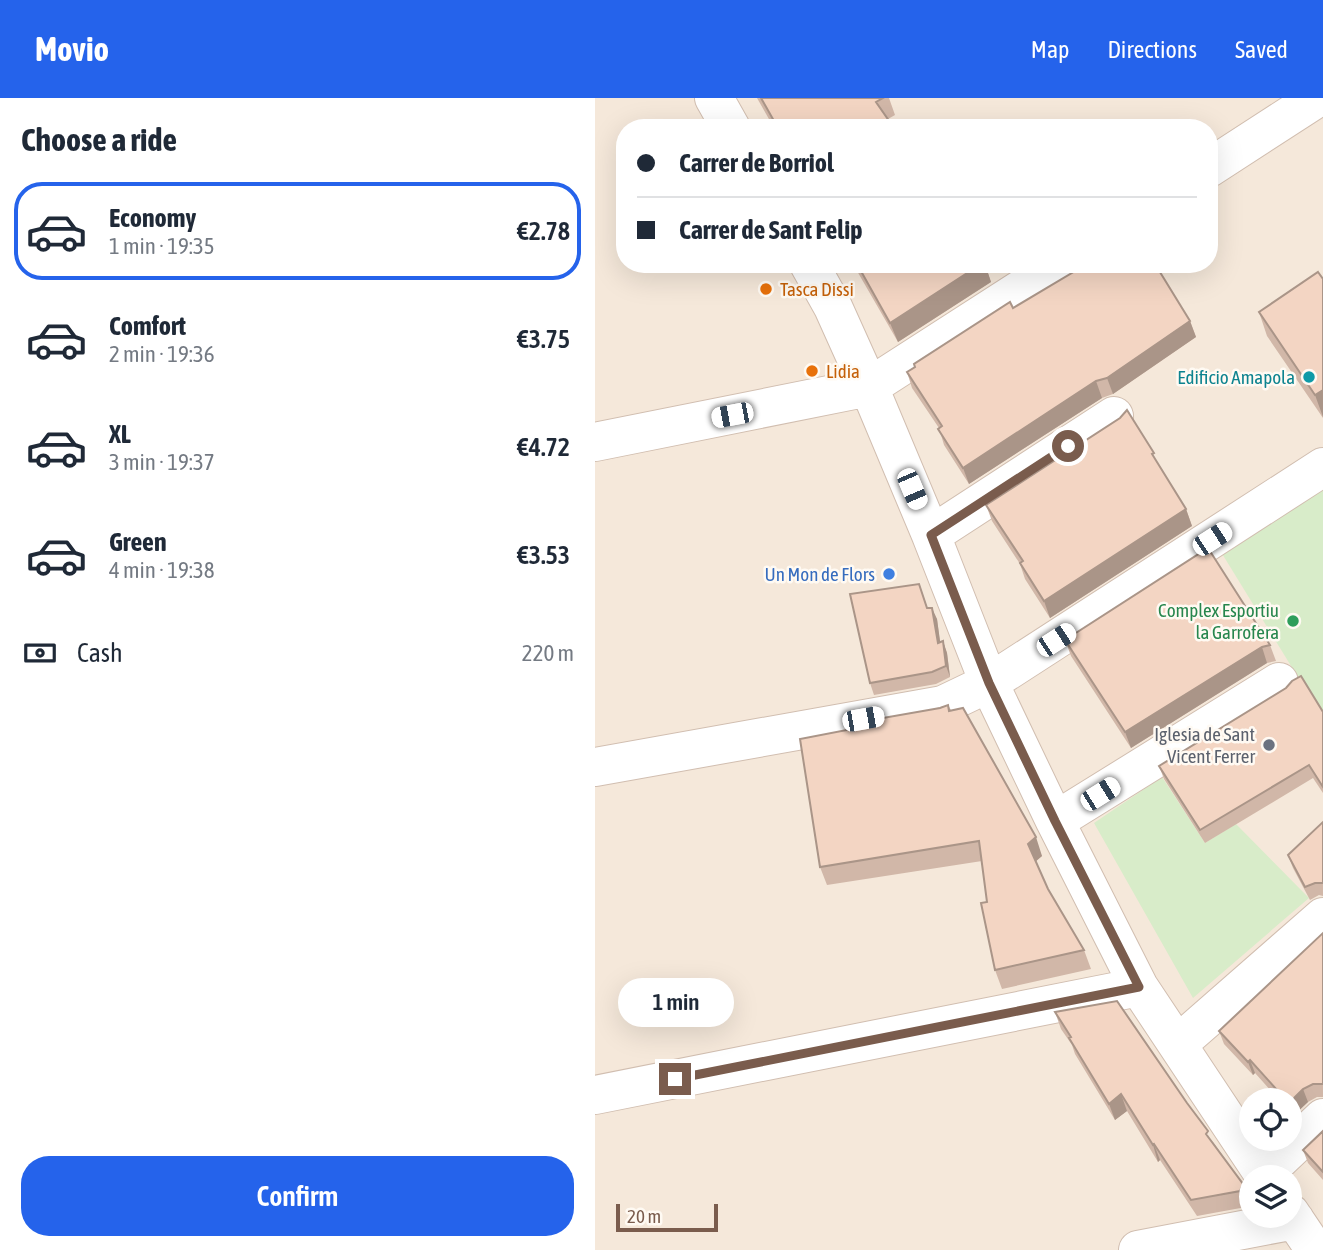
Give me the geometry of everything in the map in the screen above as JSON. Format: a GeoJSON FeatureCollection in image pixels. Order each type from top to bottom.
{"type":"FeatureCollection","features":[{"type":"Feature","properties":{"kind":"street"},"geometry":{"type":"LineString","coordinates":[[714,98],[726,119]]}},
{"type":"Feature","properties":{"kind":"street"},"geometry":{"type":"LineString","coordinates":[[1218,162],[1317,98]]}},
{"type":"Feature","properties":{"kind":"street"},"geometry":{"type":"LineString","coordinates":[[814,273],[833,307],[869,387],[989,683],[1055,821],[1139,987],[1258,1165]]}},
{"type":"Feature","properties":{"kind":"street"},"geometry":{"type":"LineString","coordinates":[[595,442],[869,387],[1046,273]]}},
{"type":"Feature","properties":{"kind":"street"},"geometry":{"type":"LineString","coordinates":[[931,535],[1114,416]]}},
{"type":"Feature","properties":{"kind":"street"},"geometry":{"type":"LineString","coordinates":[[595,767],[943,705],[989,683],[1323,467]]}},
{"type":"Feature","properties":{"kind":"street"},"geometry":{"type":"LineString","coordinates":[[1055,821],[1279,682]]}},
{"type":"Feature","properties":{"kind":"street"},"geometry":{"type":"LineString","coordinates":[[1178,1044],[1323,917]]}},
{"type":"Feature","properties":{"kind":"street"},"geometry":{"type":"LineString","coordinates":[[595,1095],[1139,987]]}},
{"type":"Feature","properties":{"kind":"street"},"geometry":{"type":"LineString","coordinates":[[1276,1165],[1323,1118]]}},
{"type":"Feature","properties":{"kind":"street"},"geometry":{"type":"LineString","coordinates":[[1138,1250],[1300,1228]]}},
{"type":"Feature","properties":{"kind":"shaded area"},"geometry":{"type":"Polygon","coordinates":[[[595,98],[1323,98],[1323,1250],[595,1250],[595,98]]]}},
{"type":"Feature","properties":{"kind":"green space","name":"Complex Esportiu la Garrofera"},"geometry":{"type":"Polygon","coordinates":[[[1323,489],[1323,718],[1221,552],[1323,489]]]}},
{"type":"Feature","properties":{"kind":"green space"},"geometry":{"type":"Polygon","coordinates":[[[1162,777],[1205,843],[1236,824],[1309,898],[1193,998],[1094,823],[1162,777]]]}},
{"type":"Feature","properties":{"kind":"building"},"geometry":{"type":"Polygon","coordinates":[[[761,98],[883,98],[876,102],[888,119],[773,119],[761,98]]]}},
{"type":"Feature","properties":{"kind":"building","name":"Edificio Amapola"},"geometry":{"type":"Polygon","coordinates":[[[1318,272],[1323,279],[1323,390],[1315,395],[1259,312],[1318,272]]]}},
{"type":"Feature","properties":{"kind":"building"},"geometry":{"type":"Polygon","coordinates":[[[862,273],[967,273],[890,323],[862,273]]]}},
{"type":"Feature","properties":{"kind":"building"},"geometry":{"type":"Polygon","coordinates":[[[1072,273],[1161,273],[1190,321],[1107,378],[1096,381],[963,468],[938,429],[942,426],[907,372],[915,367],[914,364],[1010,302],[1013,308],[1072,273]]]}},
{"type":"Feature","properties":{"kind":"building"},"geometry":{"type":"Polygon","coordinates":[[[1127,410],[1186,509],[1044,601],[1020,563],[1023,561],[986,505],[1120,418],[1127,410]]]}},
{"type":"Feature","properties":{"kind":"building"},"geometry":{"type":"Polygon","coordinates":[[[1208,548],[1270,645],[1262,647],[1125,732],[1065,640],[1208,548]]]}},
{"type":"Feature","properties":{"kind":"building"},"geometry":{"type":"Polygon","coordinates":[[[919,584],[927,608],[932,608],[938,643],[943,641],[946,666],[932,672],[870,683],[850,594],[919,584]]]}},
{"type":"Feature","properties":{"kind":"building","name":"Iglesia de Sant Vicent Ferrer"},"geometry":{"type":"Polygon","coordinates":[[[1301,676],[1323,712],[1323,787],[1309,765],[1200,830],[1159,766],[1286,688],[1301,676]]]}},
{"type":"Feature","properties":{"kind":"building"},"geometry":{"type":"Polygon","coordinates":[[[948,705],[949,711],[963,708],[1036,837],[1028,844],[1048,889],[1084,950],[995,970],[981,903],[987,902],[979,841],[820,867],[800,739],[878,724],[877,719],[948,705]]]}},
{"type":"Feature","properties":{"kind":"building"},"geometry":{"type":"Polygon","coordinates":[[[1323,822],[1323,883],[1305,887],[1288,855],[1323,822]]]}},
{"type":"Feature","properties":{"kind":"building"},"geometry":{"type":"Polygon","coordinates":[[[1323,933],[1323,1084],[1313,1084],[1302,1090],[1275,1088],[1219,1031],[1323,933]]]}},
{"type":"Feature","properties":{"kind":"building"},"geometry":{"type":"Polygon","coordinates":[[[1117,1001],[1239,1179],[1239,1191],[1191,1200],[1121,1094],[1109,1104],[1055,1012],[1117,1001]]]}},
{"type":"Feature","properties":{"kind":"building"},"geometry":{"type":"Polygon","coordinates":[[[1323,1131],[1323,1172],[1303,1150],[1323,1131]]]}},
{"type":"Feature","properties":{"kind":"place","name":"Tasca Dissi"},"geometry":{"type":"Point","coordinates":[766,289]}},
{"type":"Feature","properties":{"kind":"place","name":"Lidia"},"geometry":{"type":"Point","coordinates":[812,371]}},
{"type":"Feature","properties":{"kind":"place","name":"Edificio Amapola"},"geometry":{"type":"Point","coordinates":[1309,377]}},
{"type":"Feature","properties":{"kind":"place","name":"Un Mon de Flors"},"geometry":{"type":"Point","coordinates":[889,574]}},
{"type":"Feature","properties":{"kind":"place","name":"Complex Esportiu la Garrofera"},"geometry":{"type":"Point","coordinates":[1293,621]}},
{"type":"Feature","properties":{"kind":"place","name":"Iglesia de Sant Vicent Ferrer"},"geometry":{"type":"Point","coordinates":[1269,745]}},
{"type":"Feature","properties":{"kind":"route"},"geometry":{"type":"LineString","coordinates":[[675,1079],[1139,987],[989,683],[931,535],[1068,446]]}}]}
